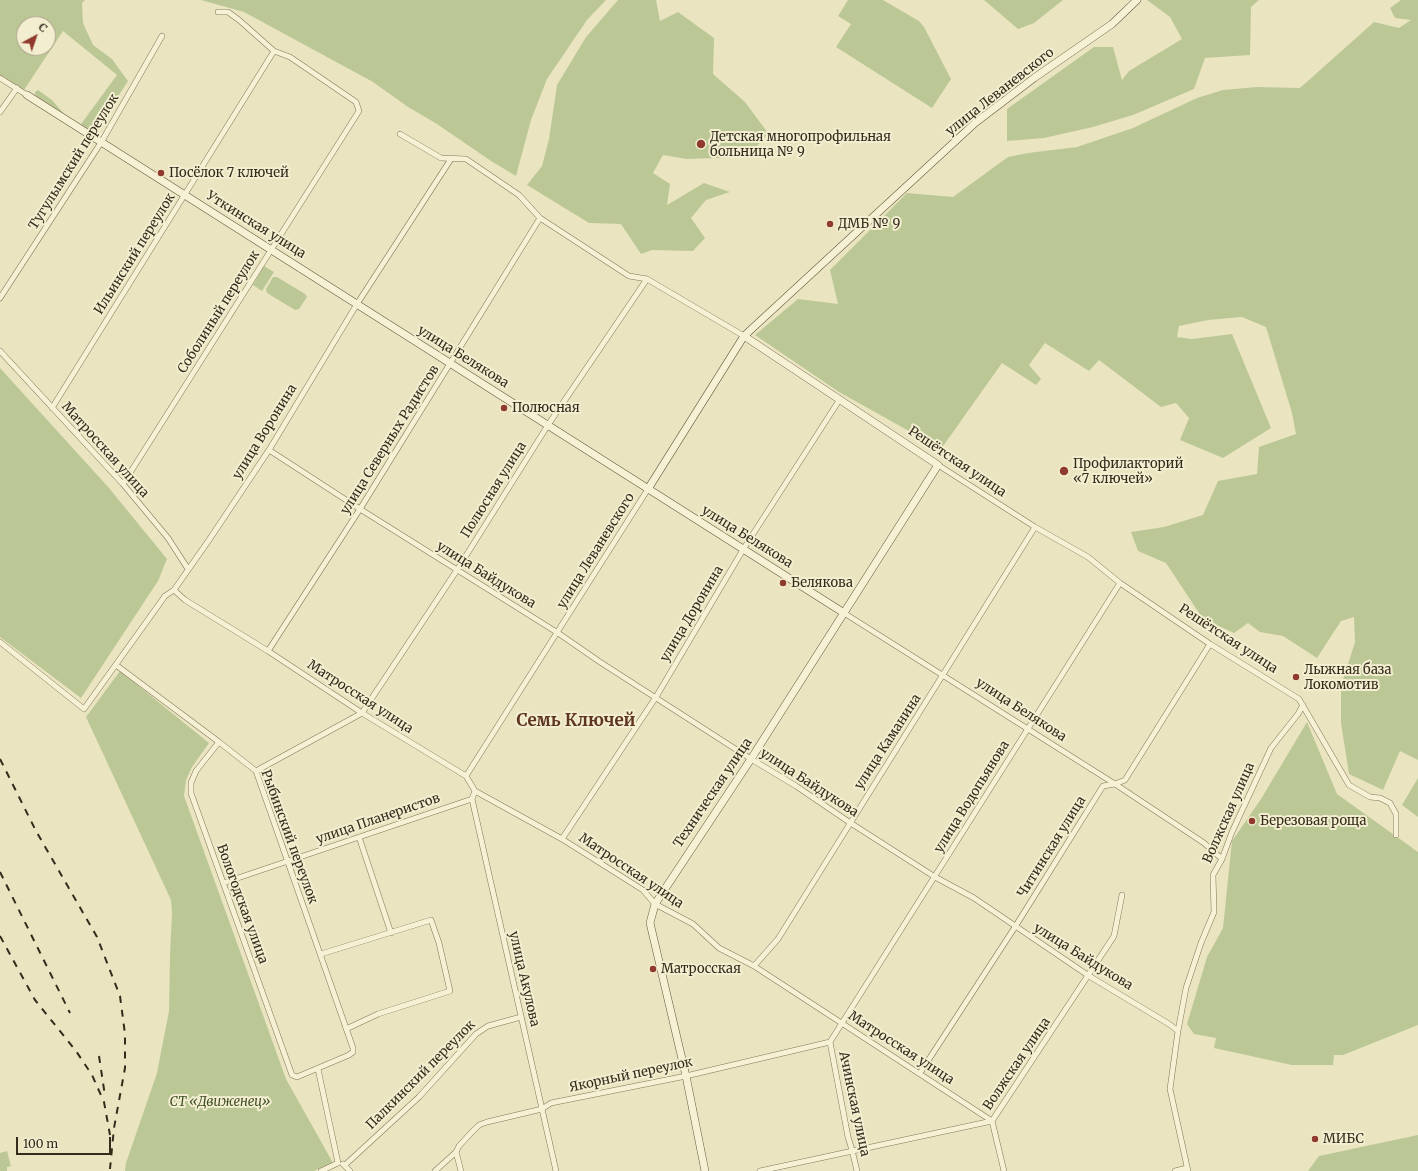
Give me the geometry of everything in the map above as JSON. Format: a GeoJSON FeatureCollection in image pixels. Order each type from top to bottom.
{"type":"FeatureCollection","features":[{"type":"Feature","properties":{"kind":"street","name":"улица Леваневского"},"geometry":{"type":"LineString","coordinates":[[466,776],[558,633],[744,336],[975,123],[1034,78],[1112,24],[1137,0]]}},
{"type":"Feature","properties":{"kind":"street"},"geometry":{"type":"LineString","coordinates":[[218,12],[228,12],[240,20],[274,51]]}},
{"type":"Feature","properties":{"kind":"street","name":"Тугулымский переулок"},"geometry":{"type":"LineString","coordinates":[[0,298],[102,141],[162,36]]}},
{"type":"Feature","properties":{"kind":"street","name":"Соболиный переулок"},"geometry":{"type":"LineString","coordinates":[[123,484],[359,111],[356,102],[290,57],[274,51]]}},
{"type":"Feature","properties":{"kind":"street","name":"Ильинский переулок"},"geometry":{"type":"LineString","coordinates":[[52,408],[186,195],[274,51]]}},
{"type":"Feature","properties":{"kind":"street","name":"Уткинская улица"},"geometry":{"type":"LineString","coordinates":[[0,78],[102,141],[357,304]]}},
{"type":"Feature","properties":{"kind":"street"},"geometry":{"type":"LineString","coordinates":[[0,112],[17,88]]}},
{"type":"Feature","properties":{"kind":"street","name":"Решётская улица"},"geometry":{"type":"LineString","coordinates":[[400,134],[441,158],[466,159],[519,194],[540,218],[629,276],[647,279],[744,336],[1035,527],[1088,557],[1120,583],[1210,644],[1299,700],[1349,785],[1370,797],[1380,798],[1390,803],[1396,814],[1396,835]]}},
{"type":"Feature","properties":{"kind":"street","name":"улица Воронина"},"geometry":{"type":"LineString","coordinates":[[0,642],[84,708],[165,596],[174,590],[269,450],[357,304],[451,159]]}},
{"type":"Feature","properties":{"kind":"street","name":"улица Северных Радистов"},"geometry":{"type":"LineString","coordinates":[[268,651],[360,509],[540,218]]}},
{"type":"Feature","properties":{"kind":"street","name":"Полюсная улица"},"geometry":{"type":"LineString","coordinates":[[256,771],[362,713],[457,570],[548,425],[647,279]]}},
{"type":"Feature","properties":{"kind":"street","name":"улица Белякова"},"geometry":{"type":"LineString","coordinates":[[357,304],[1115,784],[1204,843],[1222,859]]}},
{"type":"Feature","properties":{"kind":"street","name":"Матросская улица"},"geometry":{"type":"LineString","coordinates":[[0,351],[123,484],[168,538],[188,569]]}},
{"type":"Feature","properties":{"kind":"street","name":"улица Доронина"},"geometry":{"type":"LineString","coordinates":[[562,838],[656,697],[744,548],[840,399]]}},
{"type":"Feature","properties":{"kind":"street","name":"улица Байдукова"},"geometry":{"type":"LineString","coordinates":[[269,450],[558,633],[600,662],[751,759],[796,786],[935,877],[974,898],[1089,976],[1160,1018],[1178,1031]]}},
{"type":"Feature","properties":{"kind":"street","name":"Техническая улица"},"geometry":{"type":"LineString","coordinates":[[705,1171],[686,1076],[650,924],[655,904],[751,759],[938,464]]}},
{"type":"Feature","properties":{"kind":"street","name":"улица Каманина"},"geometry":{"type":"LineString","coordinates":[[754,966],[778,939],[1035,527]]}},
{"type":"Feature","properties":{"kind":"street","name":"улица Водопьянова"},"geometry":{"type":"LineString","coordinates":[[840,1022],[935,877],[1120,583]]}},
{"type":"Feature","properties":{"kind":"street","name":"Матросская улица"},"geometry":{"type":"LineString","coordinates":[[174,590],[185,600],[268,651],[362,713],[466,776],[476,791],[562,838],[643,890],[655,904],[693,924],[719,948],[754,966],[920,1073],[992,1122]]}},
{"type":"Feature","properties":{"kind":"street","name":"Читинская улица"},"geometry":{"type":"LineString","coordinates":[[920,1073],[1015,927],[1103,786],[1115,784],[1125,780],[1210,644]]}},
{"type":"Feature","properties":{"kind":"street","name":"Рыбинский переулок"},"geometry":{"type":"LineString","coordinates":[[116,665],[256,771],[286,861],[321,954],[353,1052],[318,1068]]}},
{"type":"Feature","properties":{"kind":"street","name":"Волжская улица"},"geometry":{"type":"LineString","coordinates":[[1178,1031],[1186,988],[1214,912],[1213,875],[1222,859],[1232,832],[1271,748],[1298,714],[1303,705]]}},
{"type":"Feature","properties":{"kind":"street","name":"Вологодская улица"},"geometry":{"type":"LineString","coordinates":[[219,742],[196,771],[190,783],[191,793],[292,1075],[296,1077],[318,1068]]}},
{"type":"Feature","properties":{"kind":"street"},"geometry":{"type":"LineString","coordinates":[[472,799],[476,791]]}},
{"type":"Feature","properties":{"kind":"street","name":"улица Планеристов"},"geometry":{"type":"LineString","coordinates":[[223,883],[472,799]]}},
{"type":"Feature","properties":{"kind":"street","name":"улица Акулова"},"geometry":{"type":"LineString","coordinates":[[472,799],[556,1171]]}},
{"type":"Feature","properties":{"kind":"street"},"geometry":{"type":"LineString","coordinates":[[359,837],[391,933]]}},
{"type":"Feature","properties":{"kind":"street","name":"Волжская улица"},"geometry":{"type":"LineString","coordinates":[[760,1171],[852,1150],[992,1122],[1114,936],[1122,895]]}},
{"type":"Feature","properties":{"kind":"street"},"geometry":{"type":"LineString","coordinates":[[321,954],[431,920],[444,961],[450,990],[378,1014],[346,1029]]}},
{"type":"Feature","properties":{"kind":"street","name":"Палкинский переулок"},"geometry":{"type":"LineString","coordinates":[[345,1165],[419,1097],[476,1034],[488,1026],[521,1017]]}},
{"type":"Feature","properties":{"kind":"street"},"geometry":{"type":"LineString","coordinates":[[830,1042],[840,1022]]}},
{"type":"Feature","properties":{"kind":"street"},"geometry":{"type":"LineString","coordinates":[[1175,1171],[1188,1170],[1170,1089],[1178,1031]]}},
{"type":"Feature","properties":{"kind":"street","name":"Якорный переулок"},"geometry":{"type":"LineString","coordinates":[[435,1171],[456,1152],[459,1146],[479,1125],[506,1116],[542,1109],[551,1103],[686,1076],[830,1042]]}},
{"type":"Feature","properties":{"kind":"street","name":"Ачинская улица"},"geometry":{"type":"LineString","coordinates":[[830,1042],[856,1171]]}},
{"type":"Feature","properties":{"kind":"street"},"geometry":{"type":"LineString","coordinates":[[318,1068],[338,1163]]}},
{"type":"Feature","properties":{"kind":"street"},"geometry":{"type":"LineString","coordinates":[[992,1122],[1004,1171]]}},
{"type":"Feature","properties":{"kind":"street"},"geometry":{"type":"LineString","coordinates":[[456,1152],[461,1171]]}},
{"type":"Feature","properties":{"kind":"street"},"geometry":{"type":"LineString","coordinates":[[321,1171],[338,1163],[345,1165],[350,1171]]}},
{"type":"Feature","properties":{"kind":"green space"},"geometry":{"type":"Polygon","coordinates":[[[0,0],[85,0],[82,3],[83,23],[93,45],[112,59],[128,81],[94,134],[81,124],[117,75],[63,31],[56,42],[56,16],[16,16],[16,56],[46,56],[24,90],[0,75],[0,0]]]}},
{"type":"Feature","properties":{"kind":"green space"},"geometry":{"type":"Polygon","coordinates":[[[201,0],[606,0],[587,20],[547,79],[531,120],[516,176],[491,161],[437,124],[408,107],[373,82],[244,12],[201,0]]]}},
{"type":"Feature","properties":{"kind":"green space"},"geometry":{"type":"Polygon","coordinates":[[[618,0],[656,0],[660,21],[678,12],[714,38],[713,74],[745,102],[768,133],[748,157],[687,159],[663,155],[653,173],[670,184],[667,205],[704,183],[730,192],[706,200],[691,218],[705,238],[693,251],[652,250],[641,254],[621,224],[589,223],[527,185],[542,166],[549,139],[557,85],[586,37],[618,0]]]}},
{"type":"Feature","properties":{"kind":"green space"},"geometry":{"type":"Polygon","coordinates":[[[848,0],[883,0],[919,21],[924,27],[951,79],[932,108],[836,47],[851,24],[838,16],[848,0]]]}},
{"type":"Feature","properties":{"kind":"green space"},"geometry":{"type":"Polygon","coordinates":[[[984,0],[1063,0],[1034,23],[1018,29],[984,0]]]}},
{"type":"Feature","properties":{"kind":"green space"},"geometry":{"type":"Polygon","coordinates":[[[1147,0],[1259,0],[1251,7],[1250,55],[1205,58],[1194,89],[1133,115],[1093,127],[1044,138],[1007,141],[1007,109],[1094,47],[1113,47],[1122,80],[1129,71],[1182,39],[1170,17],[1147,0]]]}},
{"type":"Feature","properties":{"kind":"green space"},"geometry":{"type":"Polygon","coordinates":[[[1401,0],[1418,0],[1418,760],[1400,751],[1383,790],[1349,774],[1341,723],[1341,686],[1355,642],[1354,617],[1341,621],[1317,658],[1283,636],[1260,632],[1248,623],[1234,633],[1203,619],[1166,563],[1138,551],[1131,532],[1164,527],[1203,515],[1218,481],[1257,474],[1259,447],[1296,434],[1292,413],[1266,327],[1242,317],[1208,320],[1179,326],[1177,337],[1192,339],[1232,334],[1271,428],[1223,458],[1180,440],[1189,418],[1176,403],[1161,407],[1099,360],[1089,371],[1045,343],[1029,365],[1041,379],[1036,385],[1002,363],[941,449],[839,392],[755,335],[798,299],[838,304],[830,270],[907,193],[953,197],[1008,157],[1077,147],[1133,128],[1197,98],[1223,90],[1257,87],[1300,88],[1374,22],[1399,28],[1411,20],[1395,18],[1390,8],[1401,0]]]}},
{"type":"Feature","properties":{"kind":"green space"},"geometry":{"type":"Polygon","coordinates":[[[38,90],[52,100],[65,115],[35,95],[35,92],[38,90]]]}},
{"type":"Feature","properties":{"kind":"green space"},"geometry":{"type":"Polygon","coordinates":[[[264,266],[274,272],[262,291],[253,285],[264,266]]]}},
{"type":"Feature","properties":{"kind":"green space"},"geometry":{"type":"Polygon","coordinates":[[[273,277],[277,277],[305,294],[307,297],[299,309],[295,310],[267,293],[266,289],[273,277]]]}},
{"type":"Feature","properties":{"kind":"green space"},"geometry":{"type":"Polygon","coordinates":[[[0,368],[109,488],[167,559],[158,581],[81,698],[0,637],[0,368]]]}},
{"type":"Feature","properties":{"kind":"green space","name":"СТ «Движенец»"},"geometry":{"type":"Polygon","coordinates":[[[120,671],[209,743],[192,767],[186,780],[184,796],[286,1079],[333,1163],[314,1171],[125,1171],[126,1163],[157,1073],[169,1011],[172,913],[171,900],[86,717],[120,671]]]}},
{"type":"Feature","properties":{"kind":"green space"},"geometry":{"type":"Polygon","coordinates":[[[1307,722],[1337,794],[1418,852],[1418,1025],[1343,1055],[1334,1055],[1333,1065],[1292,1065],[1214,1048],[1216,1038],[1194,1034],[1187,1024],[1207,957],[1223,928],[1232,841],[1261,799],[1307,722]]]}},
{"type":"Feature","properties":{"kind":"green space"},"geometry":{"type":"Polygon","coordinates":[[[1418,778],[1418,817],[1402,805],[1418,778]]]}},
{"type":"Feature","properties":{"kind":"green space"},"geometry":{"type":"Polygon","coordinates":[[[1418,1135],[1418,1171],[1308,1171],[1319,1156],[1418,1135]]]}},
{"type":"Feature","properties":{"kind":"green space"},"geometry":{"type":"Polygon","coordinates":[[[7,1151],[11,1166],[7,1167],[7,1171],[0,1171],[0,1153],[7,1151]]]}},
{"type":"Feature","properties":{"kind":"railway"},"geometry":{"type":"LineString","coordinates":[[0,759],[36,831],[97,937],[120,996],[125,1034],[125,1068],[114,1128],[110,1169]]}},
{"type":"Feature","properties":{"kind":"railway"},"geometry":{"type":"LineString","coordinates":[[0,872],[70,1013]]}},
{"type":"Feature","properties":{"kind":"railway"},"geometry":{"type":"LineString","coordinates":[[0,936],[35,1000],[76,1051],[92,1075],[104,1102],[110,1135]]}},
{"type":"Feature","properties":{"kind":"railway"},"geometry":{"type":"LineString","coordinates":[[99,1056],[105,1096]]}},
{"type":"Feature","properties":{"kind":"place","name":"Детская многопрофильная больница № 9"},"geometry":{"type":"Point","coordinates":[701,144]}},
{"type":"Feature","properties":{"kind":"place","name":"Посёлок 7 ключей"},"geometry":{"type":"Point","coordinates":[161,173]}},
{"type":"Feature","properties":{"kind":"place","name":"ДМБ № 9"},"geometry":{"type":"Point","coordinates":[830,224]}},
{"type":"Feature","properties":{"kind":"place","name":"Полюсная"},"geometry":{"type":"Point","coordinates":[504,408]}},
{"type":"Feature","properties":{"kind":"place","name":"Профилакторий «7 ключей»"},"geometry":{"type":"Point","coordinates":[1064,471]}},
{"type":"Feature","properties":{"kind":"place","name":"Белякова"},"geometry":{"type":"Point","coordinates":[783,583]}},
{"type":"Feature","properties":{"kind":"place","name":"Лыжная база Локомотив"},"geometry":{"type":"Point","coordinates":[1296,677]}},
{"type":"Feature","properties":{"kind":"place","name":"Березовая роща"},"geometry":{"type":"Point","coordinates":[1252,821]}},
{"type":"Feature","properties":{"kind":"place","name":"Матросская"},"geometry":{"type":"Point","coordinates":[653,969]}},
{"type":"Feature","properties":{"kind":"place","name":"МИБС"},"geometry":{"type":"Point","coordinates":[1315,1139]}},
{"type":"Feature","properties":{"kind":"district","name":"Семь Ключей"},"geometry":{"type":"Point","coordinates":[576,721]}}]}
